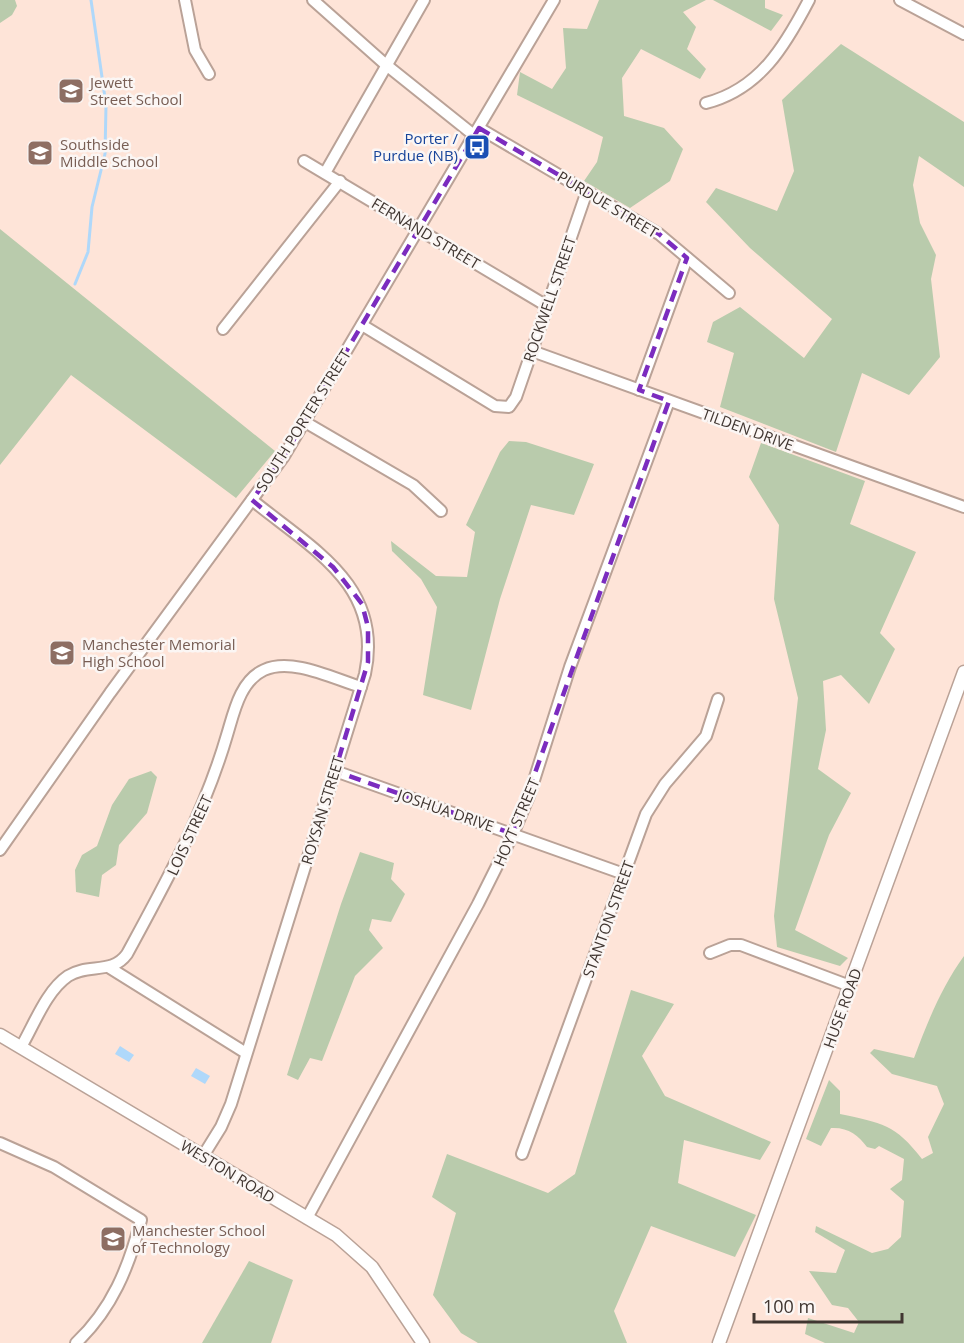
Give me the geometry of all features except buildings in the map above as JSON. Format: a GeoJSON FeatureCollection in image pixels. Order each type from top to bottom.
{"type":"FeatureCollection","features":[{"type":"Feature","properties":{"kind":"street"},"geometry":{"type":"LineString","coordinates":[[185,0],[195,50],[209,74]]}},
{"type":"Feature","properties":{"kind":"street","name":"PURDUE STREET"},"geometry":{"type":"LineString","coordinates":[[313,0],[385,64],[477,132],[587,191],[659,234],[729,293]]}},
{"type":"Feature","properties":{"kind":"street"},"geometry":{"type":"LineString","coordinates":[[325,173],[385,64],[424,0]]}},
{"type":"Feature","properties":{"kind":"street","name":"SOUTH PORTER STREET"},"geometry":{"type":"LineString","coordinates":[[0,850],[110,693],[252,500],[305,422],[554,0]]}},
{"type":"Feature","properties":{"kind":"street"},"geometry":{"type":"LineString","coordinates":[[706,103],[722,99],[764,71],[779,53],[809,0]]}},
{"type":"Feature","properties":{"kind":"street"},"geometry":{"type":"LineString","coordinates":[[900,0],[964,34]]}},
{"type":"Feature","properties":{"kind":"street","name":"FERNAND STREET"},"geometry":{"type":"LineString","coordinates":[[304,161],[547,306]]}},
{"type":"Feature","properties":{"kind":"street"},"geometry":{"type":"LineString","coordinates":[[223,329],[340,181]]}},
{"type":"Feature","properties":{"kind":"street","name":"ROCKWELL STREET"},"geometry":{"type":"LineString","coordinates":[[362,325],[495,406],[509,407],[516,397],[587,191]]}},
{"type":"Feature","properties":{"kind":"street"},"geometry":{"type":"LineString","coordinates":[[639,390],[687,258]]}},
{"type":"Feature","properties":{"kind":"street","name":"TILDEN DRIVE"},"geometry":{"type":"LineString","coordinates":[[532,351],[964,507]]}},
{"type":"Feature","properties":{"kind":"street","name":"HOYT STREET"},"geometry":{"type":"LineString","coordinates":[[307,1218],[478,904],[513,834],[529,796],[570,667],[669,401]]}},
{"type":"Feature","properties":{"kind":"street"},"geometry":{"type":"LineString","coordinates":[[305,422],[413,485],[441,511]]}},
{"type":"Feature","properties":{"kind":"street","name":"ROYSAN STREET"},"geometry":{"type":"LineString","coordinates":[[203,1155],[226,1116],[361,687],[369,651],[368,627],[362,604],[350,584],[333,567],[252,500]]}},
{"type":"Feature","properties":{"kind":"street","name":"LOIS STREET"},"geometry":{"type":"LineString","coordinates":[[110,968],[127,954],[185,848],[212,785],[236,706],[246,686],[264,670],[287,666],[361,687]]}},
{"type":"Feature","properties":{"kind":"street","name":"HUSE ROAD"},"geometry":{"type":"LineString","coordinates":[[719,1343],[964,672]]}},
{"type":"Feature","properties":{"kind":"street","name":"STANTON STREET"},"geometry":{"type":"LineString","coordinates":[[522,1154],[651,804],[706,736],[718,699]]}},
{"type":"Feature","properties":{"kind":"street","name":"JOSHUA DRIVE"},"geometry":{"type":"LineString","coordinates":[[335,771],[624,874]]}},
{"type":"Feature","properties":{"kind":"street"},"geometry":{"type":"LineString","coordinates":[[710,953],[730,945],[741,945],[850,986]]}},
{"type":"Feature","properties":{"kind":"street"},"geometry":{"type":"LineString","coordinates":[[21,1047],[62,981],[79,971],[110,968],[246,1053]]}},
{"type":"Feature","properties":{"kind":"street","name":"WESTON ROAD"},"geometry":{"type":"LineString","coordinates":[[0,1035],[336,1235],[372,1267],[423,1343]]}},
{"type":"Feature","properties":{"kind":"street"},"geometry":{"type":"LineString","coordinates":[[0,1143],[54,1167],[141,1220],[122,1281],[93,1325],[76,1343]]}},
{"type":"Feature","properties":{"kind":"highlighted area"},"geometry":{"type":"Polygon","coordinates":[[[479,128],[659,234],[687,258],[639,390],[669,401],[513,834],[335,771],[368,662],[368,627],[362,604],[333,567],[252,500],[284,456],[479,128]]]}},
{"type":"Feature","properties":{"kind":"green space"},"geometry":{"type":"Polygon","coordinates":[[[0,0],[15,0],[17,6],[12,15],[0,23],[0,0]]]}},
{"type":"Feature","properties":{"kind":"green space"},"geometry":{"type":"Polygon","coordinates":[[[599,0],[706,0],[683,12],[696,27],[687,49],[706,69],[700,79],[641,49],[622,78],[624,116],[664,128],[683,149],[670,181],[630,208],[584,181],[597,162],[603,137],[517,95],[520,72],[552,89],[566,68],[563,28],[587,29],[599,0]]]}},
{"type":"Feature","properties":{"kind":"green space"},"geometry":{"type":"Polygon","coordinates":[[[713,0],[765,0],[765,8],[783,15],[771,31],[713,0]]]}},
{"type":"Feature","properties":{"kind":"green space"},"geometry":{"type":"Polygon","coordinates":[[[841,44],[964,122],[964,187],[919,156],[913,185],[920,223],[936,255],[931,279],[940,357],[909,395],[862,373],[836,452],[720,407],[734,353],[707,342],[713,322],[740,307],[804,358],[832,319],[750,248],[706,202],[716,188],[777,211],[794,171],[782,100],[841,44]]]}},
{"type":"Feature","properties":{"kind":"green space"},"geometry":{"type":"Polygon","coordinates":[[[0,229],[275,451],[236,498],[71,375],[0,465],[0,229]]]}},
{"type":"Feature","properties":{"kind":"green space"},"geometry":{"type":"Polygon","coordinates":[[[509,441],[526,442],[594,464],[574,515],[531,505],[500,599],[471,710],[423,695],[437,607],[421,579],[392,551],[391,541],[436,576],[467,577],[475,532],[466,525],[500,452],[509,441]]]}},
{"type":"Feature","properties":{"kind":"green space"},"geometry":{"type":"Polygon","coordinates":[[[761,443],[865,481],[850,524],[916,552],[880,633],[895,649],[869,704],[841,675],[823,681],[826,730],[818,769],[851,793],[829,835],[795,930],[848,958],[840,966],[777,947],[774,916],[798,698],[774,599],[779,525],[749,477],[761,443]]]}},
{"type":"Feature","properties":{"kind":"green space"},"geometry":{"type":"Polygon","coordinates":[[[151,771],[157,777],[147,813],[119,845],[116,865],[102,875],[99,897],[76,892],[75,870],[82,855],[97,846],[112,805],[129,779],[151,771]]]}},
{"type":"Feature","properties":{"kind":"green space"},"geometry":{"type":"Polygon","coordinates":[[[360,852],[394,863],[391,879],[405,894],[391,922],[372,919],[369,930],[383,948],[355,976],[322,1061],[310,1058],[298,1080],[287,1075],[341,904],[360,852]]]}},
{"type":"Feature","properties":{"kind":"green space"},"geometry":{"type":"Polygon","coordinates":[[[964,956],[964,1343],[825,1343],[805,1334],[808,1318],[854,1333],[859,1322],[848,1308],[832,1305],[809,1271],[836,1273],[845,1250],[815,1232],[816,1226],[872,1253],[888,1249],[901,1237],[904,1201],[890,1189],[902,1180],[904,1159],[879,1146],[875,1149],[867,1147],[856,1135],[843,1129],[831,1128],[821,1146],[806,1139],[829,1080],[840,1091],[840,1114],[887,1127],[904,1138],[922,1159],[933,1153],[928,1137],[944,1104],[937,1086],[892,1074],[870,1053],[874,1049],[914,1058],[942,993],[964,956]]]}},
{"type":"Feature","properties":{"kind":"green space"},"geometry":{"type":"Polygon","coordinates":[[[631,990],[674,1004],[642,1056],[665,1096],[771,1142],[760,1160],[684,1140],[678,1183],[756,1215],[735,1257],[651,1226],[614,1311],[627,1343],[478,1343],[461,1333],[433,1295],[456,1213],[432,1197],[447,1154],[548,1193],[575,1174],[631,990]]]}},
{"type":"Feature","properties":{"kind":"green space"},"geometry":{"type":"Polygon","coordinates":[[[249,1261],[293,1280],[271,1343],[202,1343],[249,1261]]]}},
{"type":"Feature","properties":{"kind":"water"},"geometry":{"type":"Polygon","coordinates":[[[120,1046],[134,1055],[129,1062],[115,1054],[120,1046]]]}},
{"type":"Feature","properties":{"kind":"water"},"geometry":{"type":"Polygon","coordinates":[[[196,1068],[210,1076],[205,1084],[191,1076],[196,1068]]]}},
{"type":"Feature","properties":{"kind":"waterway"},"geometry":{"type":"LineString","coordinates":[[75,284],[88,252],[92,207],[105,154],[106,105],[91,0]]}},
{"type":"Feature","properties":{"kind":"place","name":"Jewett Street School"},"geometry":{"type":"Point","coordinates":[71,91]}},
{"type":"Feature","properties":{"kind":"place","name":"Porter / Purdue (NB)"},"geometry":{"type":"Point","coordinates":[477,147]}},
{"type":"Feature","properties":{"kind":"place","name":"Southside Middle School"},"geometry":{"type":"Point","coordinates":[40,153]}},
{"type":"Feature","properties":{"kind":"place","name":"Manchester Memorial High School"},"geometry":{"type":"Point","coordinates":[62,653]}},
{"type":"Feature","properties":{"kind":"place","name":"Manchester School of Technology"},"geometry":{"type":"Point","coordinates":[113,1239]}}]}
